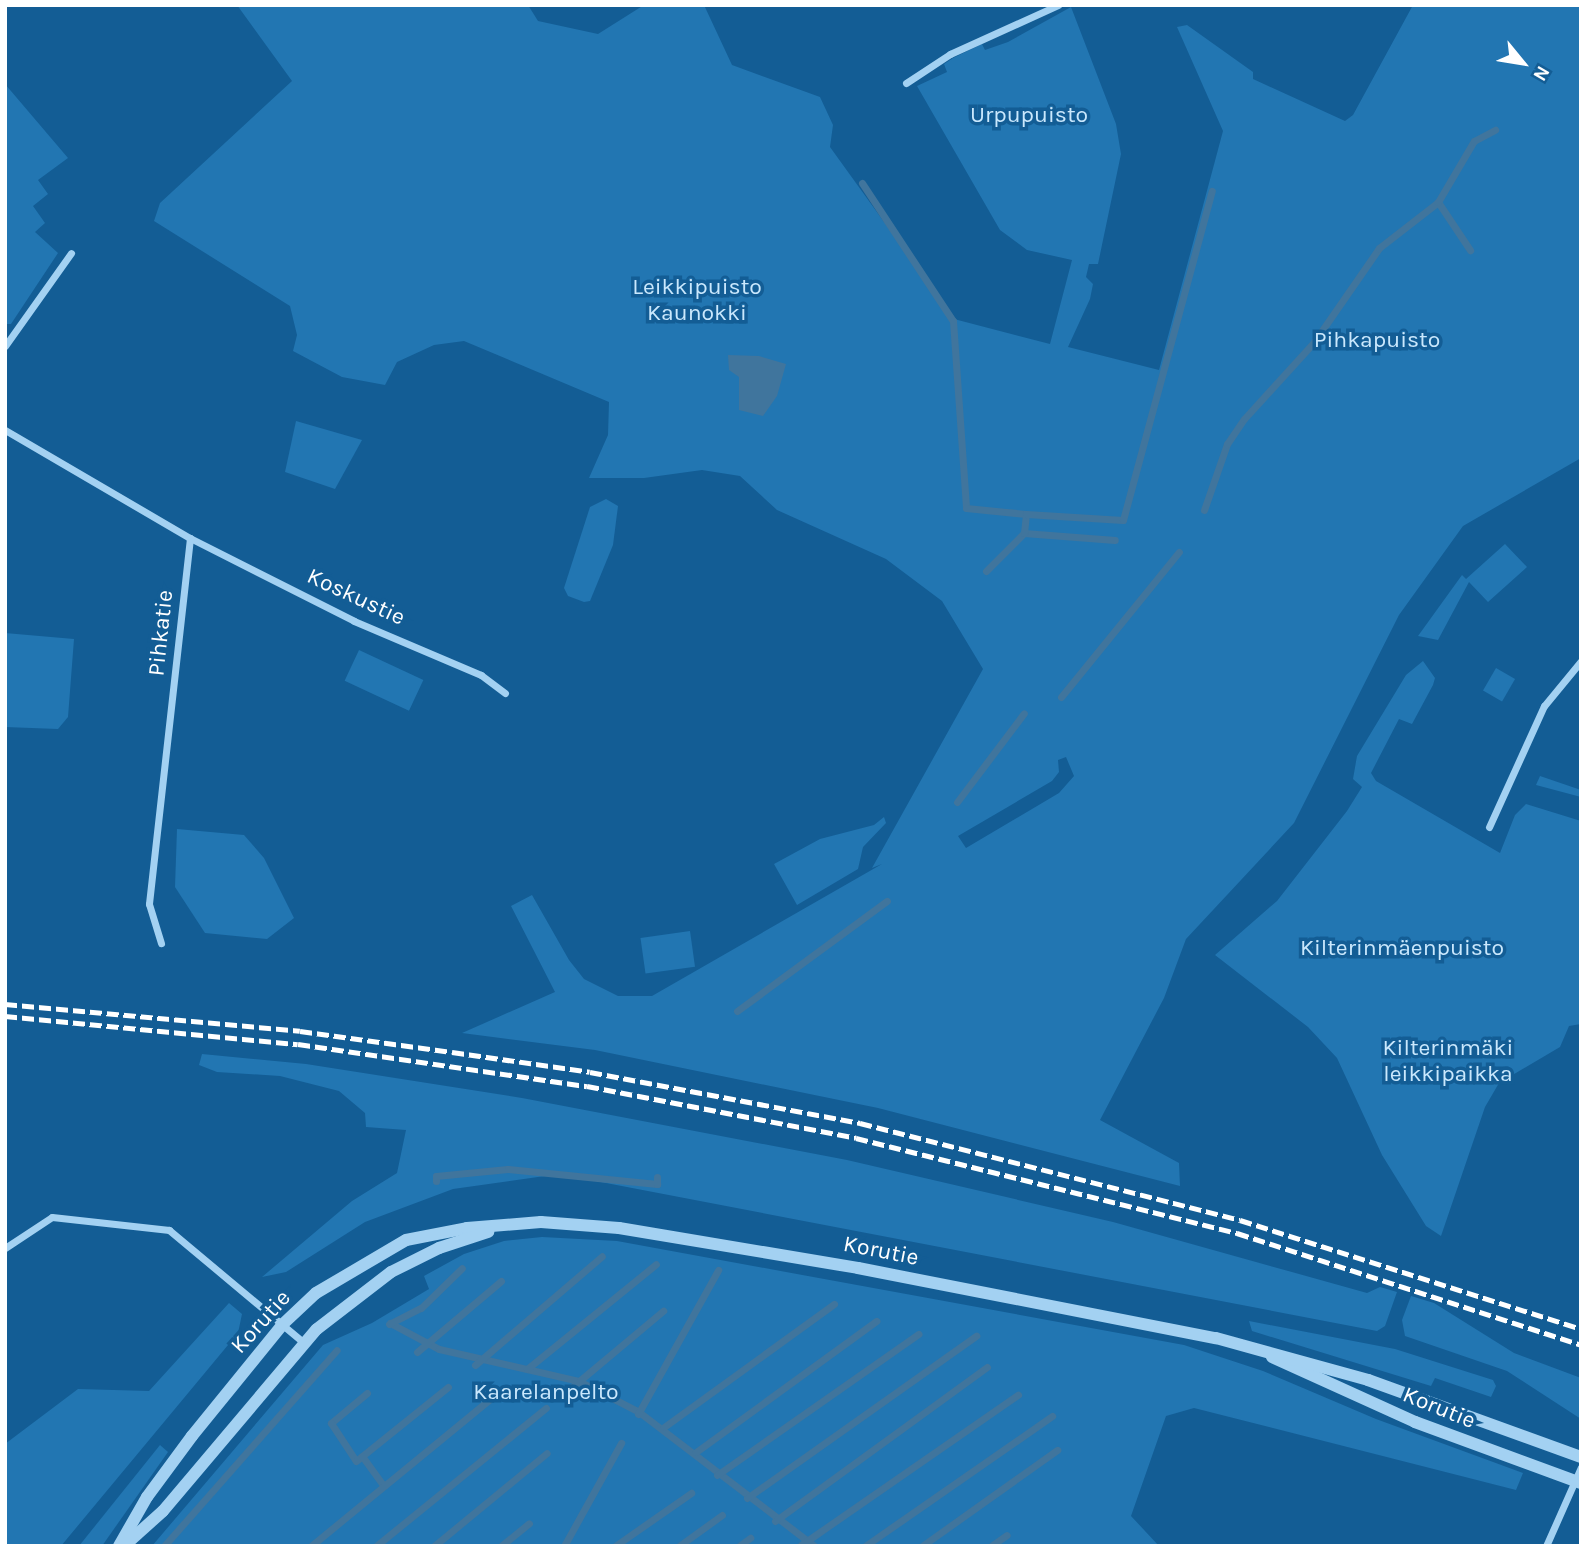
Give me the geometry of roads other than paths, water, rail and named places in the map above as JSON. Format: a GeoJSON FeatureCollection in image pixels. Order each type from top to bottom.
{"type":"FeatureCollection","features":[{"type":"Feature","properties":{"kind":"street"},"geometry":{"type":"LineString","coordinates":[[906,83],[950,54],[1058,5]]}},
{"type":"Feature","properties":{"kind":"street"},"geometry":{"type":"LineString","coordinates":[[5,346],[71,253]]}},
{"type":"Feature","properties":{"kind":"street"},"geometry":{"type":"LineString","coordinates":[[5,430],[190,538]]}},
{"type":"Feature","properties":{"kind":"street","name":"Koskustie"},"geometry":{"type":"LineString","coordinates":[[190,538],[354,621],[481,675],[505,693]]}},
{"type":"Feature","properties":{"kind":"street","name":"Pihkatie"},"geometry":{"type":"LineString","coordinates":[[162,943],[149,904],[190,538]]}},
{"type":"Feature","properties":{"kind":"street"},"geometry":{"type":"LineString","coordinates":[[1489,827],[1544,706],[1581,661]]}},
{"type":"Feature","properties":{"kind":"street"},"geometry":{"type":"LineString","coordinates":[[5,1248],[52,1217],[169,1230],[303,1342]]}},
{"type":"Feature","properties":{"kind":"street","name":"Korutie"},"geometry":{"type":"LineString","coordinates":[[121,1546],[147,1497],[283,1324],[336,1278],[382,1250],[428,1233],[541,1222],[619,1228],[858,1268],[1247,1345],[1368,1380],[1581,1457]]}},
{"type":"Feature","properties":{"kind":"street","name":"Korutie"},"geometry":{"type":"LineString","coordinates":[[121,1546],[163,1511],[303,1342],[391,1272],[439,1248],[505,1226]]}},
{"type":"Feature","properties":{"kind":"street","name":"Korutie"},"geometry":{"type":"LineString","coordinates":[[1247,1345],[1415,1422],[1578,1482]]}},
{"type":"Feature","properties":{"kind":"street"},"geometry":{"type":"LineString","coordinates":[[1546,1546],[1578,1482],[1581,1467]]}},
{"type":"Feature","properties":{"kind":"waterway"},"geometry":{"type":"LineString","coordinates":[[1204,510],[1227,444],[1244,419],[1314,342],[1379,248],[1438,202],[1474,141],[1495,130]]}},
{"type":"Feature","properties":{"kind":"waterway"},"geometry":{"type":"LineString","coordinates":[[862,183],[953,321],[966,508],[1026,514]]}},
{"type":"Feature","properties":{"kind":"waterway"},"geometry":{"type":"LineString","coordinates":[[986,571],[1024,533],[1026,514],[1123,520],[1212,191]]}},
{"type":"Feature","properties":{"kind":"waterway"},"geometry":{"type":"LineString","coordinates":[[1438,202],[1470,250]]}},
{"type":"Feature","properties":{"kind":"waterway"},"geometry":{"type":"LineString","coordinates":[[1024,533],[1115,540]]}},
{"type":"Feature","properties":{"kind":"waterway"},"geometry":{"type":"LineString","coordinates":[[1061,697],[1179,552]]}},
{"type":"Feature","properties":{"kind":"waterway"},"geometry":{"type":"LineString","coordinates":[[957,802],[1024,713]]}},
{"type":"Feature","properties":{"kind":"waterway"},"geometry":{"type":"LineString","coordinates":[[737,1011],[887,901]]}},
{"type":"Feature","properties":{"kind":"waterway"},"geometry":{"type":"LineString","coordinates":[[436,1181],[436,1176],[508,1169],[657,1184],[657,1177]]}},
{"type":"Feature","properties":{"kind":"waterway"},"geometry":{"type":"LineString","coordinates":[[475,1365],[602,1256]]}},
{"type":"Feature","properties":{"kind":"waterway"},"geometry":{"type":"LineString","coordinates":[[527,1369],[656,1264]]}},
{"type":"Feature","properties":{"kind":"waterway"},"geometry":{"type":"LineString","coordinates":[[389,1324],[421,1308],[462,1268]]}},
{"type":"Feature","properties":{"kind":"waterway"},"geometry":{"type":"LineString","coordinates":[[638,1414],[718,1270]]}},
{"type":"Feature","properties":{"kind":"waterway"},"geometry":{"type":"LineString","coordinates":[[417,1352],[501,1281]]}},
{"type":"Feature","properties":{"kind":"waterway"},"geometry":{"type":"LineString","coordinates":[[664,1427],[834,1304]]}},
{"type":"Feature","properties":{"kind":"waterway"},"geometry":{"type":"LineString","coordinates":[[572,1387],[663,1311]]}},
{"type":"Feature","properties":{"kind":"waterway"},"geometry":{"type":"LineString","coordinates":[[696,1452],[876,1321]]}},
{"type":"Feature","properties":{"kind":"waterway"},"geometry":{"type":"LineString","coordinates":[[390,1323],[439,1349],[579,1381],[639,1412],[814,1546]]}},
{"type":"Feature","properties":{"kind":"waterway"},"geometry":{"type":"LineString","coordinates":[[717,1475],[918,1334]]}},
{"type":"Feature","properties":{"kind":"waterway"},"geometry":{"type":"LineString","coordinates":[[747,1498],[976,1336]]}},
{"type":"Feature","properties":{"kind":"waterway"},"geometry":{"type":"LineString","coordinates":[[164,1546],[337,1350]]}},
{"type":"Feature","properties":{"kind":"waterway"},"geometry":{"type":"LineString","coordinates":[[775,1521],[987,1367]]}},
{"type":"Feature","properties":{"kind":"waterway"},"geometry":{"type":"LineString","coordinates":[[367,1393],[331,1423],[356,1461],[448,1387]]}},
{"type":"Feature","properties":{"kind":"waterway"},"geometry":{"type":"LineString","coordinates":[[311,1546],[495,1395]]}},
{"type":"Feature","properties":{"kind":"waterway"},"geometry":{"type":"LineString","coordinates":[[801,1545],[1018,1395]]}},
{"type":"Feature","properties":{"kind":"waterway"},"geometry":{"type":"LineString","coordinates":[[376,1546],[546,1408]]}},
{"type":"Feature","properties":{"kind":"waterway"},"geometry":{"type":"LineString","coordinates":[[865,1546],[1052,1416]]}},
{"type":"Feature","properties":{"kind":"waterway"},"geometry":{"type":"LineString","coordinates":[[564,1546],[621,1443]]}},
{"type":"Feature","properties":{"kind":"waterway"},"geometry":{"type":"LineString","coordinates":[[922,1546],[1057,1450]]}},
{"type":"Feature","properties":{"kind":"waterway"},"geometry":{"type":"LineString","coordinates":[[434,1546],[547,1453]]}},
{"type":"Feature","properties":{"kind":"waterway"},"geometry":{"type":"LineString","coordinates":[[362,1456],[384,1486]]}},
{"type":"Feature","properties":{"kind":"waterway"},"geometry":{"type":"LineString","coordinates":[[615,1546],[691,1493]]}},
{"type":"Feature","properties":{"kind":"waterway"},"geometry":{"type":"LineString","coordinates":[[679,1546],[722,1515]]}},
{"type":"Feature","properties":{"kind":"waterway"},"geometry":{"type":"LineString","coordinates":[[501,1546],[529,1523]]}},
{"type":"Feature","properties":{"kind":"waterway"},"geometry":{"type":"LineString","coordinates":[[991,1546],[1007,1535]]}},
{"type":"Feature","properties":{"kind":"waterway"},"geometry":{"type":"LineString","coordinates":[[739,1546],[750,1538]]}},
{"type":"Feature","properties":{"kind":"railway"},"geometry":{"type":"LineString","coordinates":[[5,1004],[300,1031],[452,1052],[590,1072],[860,1123],[1240,1220],[1581,1329]]}},
{"type":"Feature","properties":{"kind":"railway"},"geometry":{"type":"LineString","coordinates":[[5,1016],[298,1044],[587,1086],[856,1138],[1237,1233],[1581,1345]]}},
{"type":"Feature","properties":{"kind":"park label","name":"Urpupuisto"},"geometry":{"type":"Point","coordinates":[1029,115]}},
{"type":"Feature","properties":{"kind":"park label","name":"Leikkipuisto Kaunokki"},"geometry":{"type":"Point","coordinates":[697,300]}},
{"type":"Feature","properties":{"kind":"park label","name":"Pihkapuisto"},"geometry":{"type":"Point","coordinates":[1377,340]}},
{"type":"Feature","properties":{"kind":"park label","name":"Kilterinmäenpuisto"},"geometry":{"type":"Point","coordinates":[1402,948]}},
{"type":"Feature","properties":{"kind":"park label","name":"Kilterinmäki leikkipaikka"},"geometry":{"type":"Point","coordinates":[1448,1061]}},
{"type":"Feature","properties":{"kind":"park label","name":"Kaarelanpelto"},"geometry":{"type":"Point","coordinates":[546,1392]}}]}
